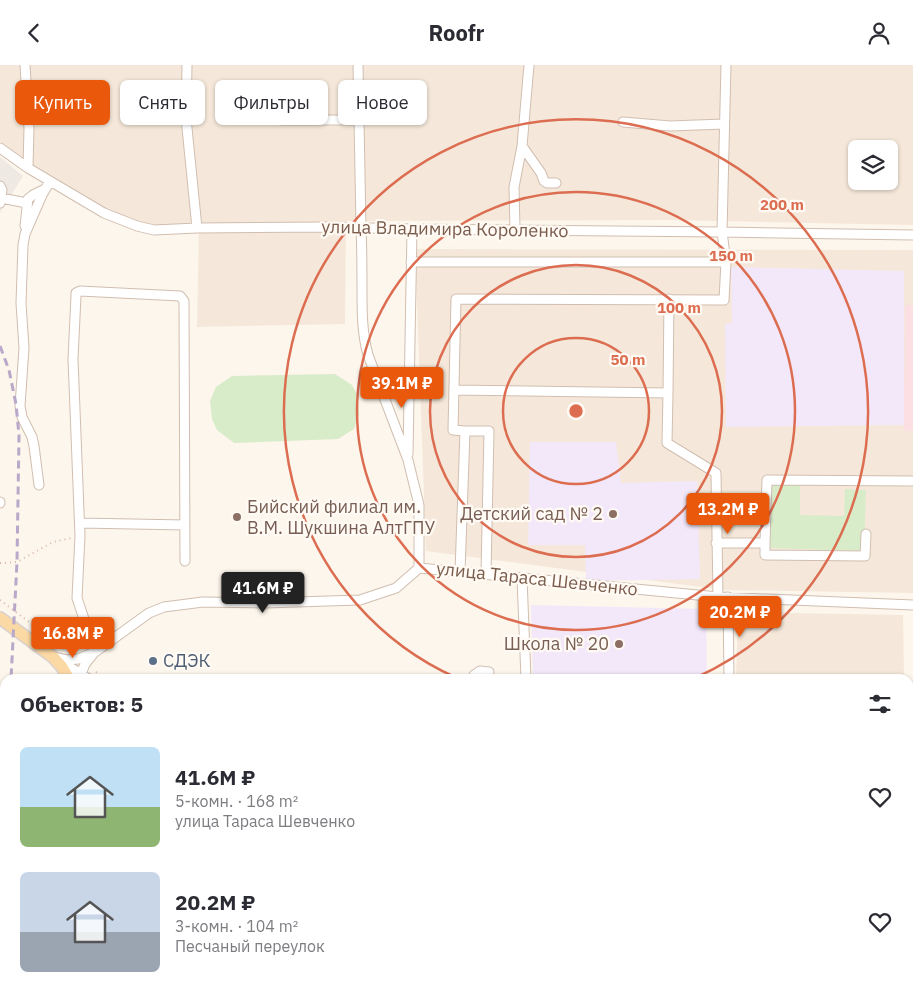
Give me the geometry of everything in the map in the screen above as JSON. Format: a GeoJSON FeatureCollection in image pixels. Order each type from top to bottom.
{"type":"FeatureCollection","features":[{"type":"Feature","properties":{"kind":"main road"},"geometry":{"type":"LineString","coordinates":[[0,618],[53,657],[66,674]]}},
{"type":"Feature","properties":{"kind":"street"},"geometry":{"type":"LineString","coordinates":[[25,65],[29,129],[28,168]]}},
{"type":"Feature","properties":{"kind":"street"},"geometry":{"type":"LineString","coordinates":[[187,65],[186,118],[197,228]]}},
{"type":"Feature","properties":{"kind":"street"},"geometry":{"type":"LineString","coordinates":[[358,65],[358,80]]}},
{"type":"Feature","properties":{"kind":"street"},"geometry":{"type":"LineString","coordinates":[[515,229],[514,187],[522,146],[529,65]]}},
{"type":"Feature","properties":{"kind":"street"},"geometry":{"type":"LineString","coordinates":[[486,574],[489,431],[452,430],[456,299],[724,300],[726,262],[722,232],[726,65]]}},
{"type":"Feature","properties":{"kind":"street"},"geometry":{"type":"LineString","coordinates":[[623,122],[679,126],[724,124]]}},
{"type":"Feature","properties":{"kind":"street"},"geometry":{"type":"LineString","coordinates":[[359,125],[362,327],[364,342],[408,460],[419,505],[419,568]]}},
{"type":"Feature","properties":{"kind":"street"},"geometry":{"type":"LineString","coordinates":[[522,146],[541,173],[544,181],[556,183]]}},
{"type":"Feature","properties":{"kind":"street","name":"улица Владимира Короленко"},"geometry":{"type":"LineString","coordinates":[[0,148],[48,185],[104,213],[146,229],[154,230],[197,228],[515,229],[913,235]]}},
{"type":"Feature","properties":{"kind":"street"},"geometry":{"type":"LineString","coordinates":[[38,485],[32,437],[22,417],[20,405],[24,348],[21,303],[27,203],[30,197],[48,185]]}},
{"type":"Feature","properties":{"kind":"street"},"geometry":{"type":"LineString","coordinates":[[25,233],[48,185]]}},
{"type":"Feature","properties":{"kind":"street"},"geometry":{"type":"LineString","coordinates":[[0,186],[2,190],[0,201],[27,203]]}},
{"type":"Feature","properties":{"kind":"street"},"geometry":{"type":"LineString","coordinates":[[408,460],[412,229]]}},
{"type":"Feature","properties":{"kind":"street"},"geometry":{"type":"LineString","coordinates":[[411,262],[726,262]]}},
{"type":"Feature","properties":{"kind":"street"},"geometry":{"type":"LineString","coordinates":[[94,652],[77,598],[80,523],[73,359],[76,293],[80,291],[180,296],[183,298],[186,561]]}},
{"type":"Feature","properties":{"kind":"street"},"geometry":{"type":"LineString","coordinates":[[669,299],[667,443],[716,473],[718,597]]}},
{"type":"Feature","properties":{"kind":"street"},"geometry":{"type":"LineString","coordinates":[[454,390],[668,393]]}},
{"type":"Feature","properties":{"kind":"street"},"geometry":{"type":"LineString","coordinates":[[460,572],[465,431]]}},
{"type":"Feature","properties":{"kind":"street"},"geometry":{"type":"LineString","coordinates":[[866,534],[865,556],[765,555],[767,480],[913,481]]}},
{"type":"Feature","properties":{"kind":"street"},"geometry":{"type":"LineString","coordinates":[[80,523],[185,525]]}},
{"type":"Feature","properties":{"kind":"street"},"geometry":{"type":"LineString","coordinates":[[716,543],[765,543]]}},
{"type":"Feature","properties":{"kind":"street","name":"улица Тараса Шевченко"},"geometry":{"type":"LineString","coordinates":[[53,657],[82,662],[149,613],[164,607],[203,602],[264,603],[360,600],[396,588],[419,568],[718,597],[913,605]]}},
{"type":"Feature","properties":{"kind":"street"},"geometry":{"type":"LineString","coordinates":[[522,578],[526,674]]}},
{"type":"Feature","properties":{"kind":"street"},"geometry":{"type":"LineString","coordinates":[[728,597],[729,674]]}},
{"type":"Feature","properties":{"kind":"street"},"geometry":{"type":"LineString","coordinates":[[53,657],[78,674]]}},
{"type":"Feature","properties":{"kind":"street"},"geometry":{"type":"LineString","coordinates":[[82,662],[83,674]]}},
{"type":"Feature","properties":{"kind":"street"},"geometry":{"type":"LineString","coordinates":[[476,674],[480,671],[488,672]]}},
{"type":"Feature","properties":{"kind":"path"},"geometry":{"type":"LineString","coordinates":[[0,563],[17,562],[53,542],[80,537]]}},
{"type":"Feature","properties":{"kind":"path"},"geometry":{"type":"LineString","coordinates":[[0,600],[98,674]]}},
{"type":"Feature","properties":{"kind":"shaded area"},"geometry":{"type":"Polygon","coordinates":[[[0,65],[913,65],[913,225],[670,220],[346,221],[345,324],[197,327],[199,224],[153,227],[120,216],[95,205],[40,170],[0,141],[0,65]]]}},
{"type":"Feature","properties":{"kind":"shaded area"},"geometry":{"type":"Polygon","coordinates":[[[0,157],[23,176],[0,213],[0,157]]]}},
{"type":"Feature","properties":{"kind":"shaded area"},"geometry":{"type":"Polygon","coordinates":[[[415,249],[913,250],[913,593],[724,590],[426,551],[415,249]]]}},
{"type":"Feature","properties":{"kind":"shaded area"},"geometry":{"type":"Polygon","coordinates":[[[731,267],[904,271],[904,425],[726,427],[725,324],[732,323],[731,267]]]}},
{"type":"Feature","properties":{"kind":"shaded area"},"geometry":{"type":"Polygon","coordinates":[[[905,305],[913,305],[913,431],[904,431],[905,305]]]}},
{"type":"Feature","properties":{"kind":"shaded area","name":"Детский сад № 2"},"geometry":{"type":"Polygon","coordinates":[[[530,442],[616,442],[621,483],[697,481],[700,579],[586,581],[585,545],[528,545],[530,442]]]}},
{"type":"Feature","properties":{"kind":"shaded area","name":"Школа № 20"},"geometry":{"type":"Polygon","coordinates":[[[531,605],[706,609],[707,674],[533,674],[531,605]]]}},
{"type":"Feature","properties":{"kind":"shaded area"},"geometry":{"type":"Polygon","coordinates":[[[738,612],[903,615],[904,674],[736,674],[738,612]]]}},
{"type":"Feature","properties":{"kind":"green space"},"geometry":{"type":"Polygon","coordinates":[[[335,374],[352,385],[358,396],[359,414],[354,429],[338,439],[234,443],[217,430],[212,419],[210,401],[216,387],[232,376],[335,374]]]}},
{"type":"Feature","properties":{"kind":"green space"},"geometry":{"type":"Polygon","coordinates":[[[771,484],[800,485],[800,515],[844,516],[845,489],[866,490],[864,551],[769,548],[771,484]]]}},
{"type":"Feature","properties":{"kind":"railway"},"geometry":{"type":"LineString","coordinates":[[0,346],[9,370],[16,404],[19,435],[17,562],[11,674]]}},
{"type":"Feature","properties":{"kind":"place","name":"Детский сад № 2"},"geometry":{"type":"Point","coordinates":[613,514]}},
{"type":"Feature","properties":{"kind":"place","name":"Бийский филиал им. В.М. Шукшина АлтГПУ"},"geometry":{"type":"Point","coordinates":[237,517]}},
{"type":"Feature","properties":{"kind":"place","name":"Школа № 20"},"geometry":{"type":"Point","coordinates":[619,644]}},
{"type":"Feature","properties":{"kind":"place","name":"СДЭК"},"geometry":{"type":"Point","coordinates":[153,661]}}]}
